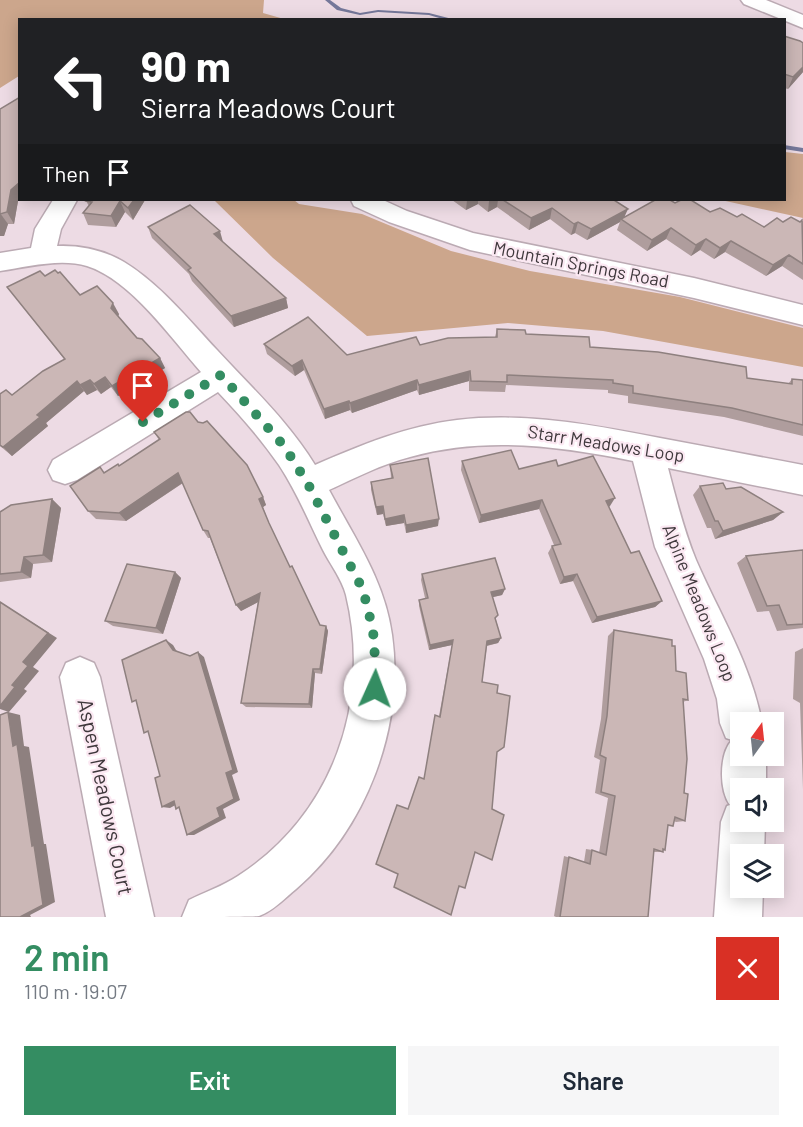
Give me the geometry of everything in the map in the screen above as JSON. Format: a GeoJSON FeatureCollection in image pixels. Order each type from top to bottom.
{"type":"FeatureCollection","features":[{"type":"Feature","properties":{"kind":"street"},"geometry":{"type":"LineString","coordinates":[[750,0],[803,22]]}},
{"type":"Feature","properties":{"kind":"street"},"geometry":{"type":"LineString","coordinates":[[42,256],[48,229],[64,201]]}},
{"type":"Feature","properties":{"kind":"street","name":"Mountain Springs Road"},"geometry":{"type":"LineString","coordinates":[[365,201],[416,224],[466,241],[523,256],[657,280],[803,315]]}},
{"type":"Feature","properties":{"kind":"street"},"geometry":{"type":"LineString","coordinates":[[0,262],[42,256],[74,255],[94,259],[129,276],[284,446],[308,484],[363,590],[373,630],[376,673],[371,722],[356,770],[333,814],[299,856],[259,891],[206,917]]}},
{"type":"Feature","properties":{"kind":"street"},"geometry":{"type":"LineString","coordinates":[[65,470],[221,375]]}},
{"type":"Feature","properties":{"kind":"street","name":"Starr Meadows Loop"},"geometry":{"type":"LineString","coordinates":[[308,484],[380,452],[425,439],[467,432],[508,429],[556,432],[803,480]]}},
{"type":"Feature","properties":{"kind":"street","name":"Alpine Meadows Loop"},"geometry":{"type":"LineString","coordinates":[[647,449],[673,548],[724,657],[740,712]]}},
{"type":"Feature","properties":{"kind":"street","name":"Aspen Meadows Court"},"geometry":{"type":"LineString","coordinates":[[80,676],[130,917]]}},
{"type":"Feature","properties":{"kind":"street"},"geometry":{"type":"LineString","coordinates":[[738,917],[739,898]]}},
{"type":"Feature","properties":{"kind":"shaded area"},"geometry":{"type":"Polygon","coordinates":[[[0,0],[264,0],[263,13],[280,18],[18,18],[18,77],[0,88],[0,0]]]}},
{"type":"Feature","properties":{"kind":"shaded area"},"geometry":{"type":"Polygon","coordinates":[[[786,152],[803,154],[803,218],[726,201],[786,201],[786,152]]]}},
{"type":"Feature","properties":{"kind":"shaded area"},"geometry":{"type":"Polygon","coordinates":[[[215,201],[295,201],[299,204],[362,214],[451,251],[530,271],[680,297],[803,328],[803,367],[603,331],[508,323],[367,336],[273,258],[215,201]]]}},
{"type":"Feature","properties":{"kind":"building"},"geometry":{"type":"Polygon","coordinates":[[[786,37],[803,43],[803,67],[793,77],[786,75],[786,37]]]}},
{"type":"Feature","properties":{"kind":"building"},"geometry":{"type":"Polygon","coordinates":[[[18,98],[18,184],[11,190],[7,212],[0,214],[0,109],[18,98]]]}},
{"type":"Feature","properties":{"kind":"building"},"geometry":{"type":"Polygon","coordinates":[[[86,201],[120,201],[111,216],[83,213],[92,202],[86,201]]]}},
{"type":"Feature","properties":{"kind":"building"},"geometry":{"type":"Polygon","coordinates":[[[120,201],[133,201],[128,208],[120,201]]]}},
{"type":"Feature","properties":{"kind":"building"},"geometry":{"type":"Polygon","coordinates":[[[505,201],[616,201],[628,209],[591,229],[578,222],[574,224],[552,208],[531,218],[505,201]]]}},
{"type":"Feature","properties":{"kind":"building"},"geometry":{"type":"Polygon","coordinates":[[[653,201],[675,203],[693,201],[710,212],[720,208],[737,217],[742,214],[764,227],[777,218],[783,222],[791,217],[800,222],[802,220],[803,264],[789,255],[773,265],[731,241],[720,248],[706,239],[696,245],[671,228],[652,240],[621,219],[653,201]]]}},
{"type":"Feature","properties":{"kind":"building"},"geometry":{"type":"Polygon","coordinates":[[[190,205],[220,231],[214,234],[286,298],[231,316],[188,270],[191,268],[148,227],[190,205]]]}},
{"type":"Feature","properties":{"kind":"building"},"geometry":{"type":"Polygon","coordinates":[[[55,270],[60,272],[80,295],[97,286],[113,303],[111,308],[137,338],[142,339],[160,358],[112,386],[105,377],[94,384],[90,380],[80,385],[77,381],[37,415],[40,417],[3,447],[0,445],[0,394],[6,390],[12,395],[43,371],[65,359],[7,287],[40,271],[45,276],[55,270]]]}},
{"type":"Feature","properties":{"kind":"building"},"geometry":{"type":"Polygon","coordinates":[[[308,317],[347,355],[416,337],[420,345],[448,338],[497,337],[497,329],[525,330],[526,334],[589,337],[590,347],[658,352],[746,367],[747,378],[792,384],[792,379],[803,380],[803,425],[732,408],[633,393],[633,386],[613,383],[613,380],[507,375],[507,382],[471,381],[470,371],[419,385],[417,380],[350,403],[349,401],[324,409],[302,360],[292,366],[264,344],[308,317]]]}},
{"type":"Feature","properties":{"kind":"building"},"geometry":{"type":"Polygon","coordinates":[[[186,412],[190,412],[198,422],[207,421],[247,465],[263,497],[259,499],[290,567],[292,566],[320,625],[326,626],[320,669],[313,669],[309,704],[241,703],[260,593],[236,605],[208,531],[203,530],[178,473],[119,513],[88,511],[70,486],[100,467],[104,473],[118,464],[119,466],[160,439],[154,432],[186,412]]]}},
{"type":"Feature","properties":{"kind":"building"},"geometry":{"type":"Polygon","coordinates":[[[511,450],[519,469],[556,460],[558,466],[593,456],[615,498],[606,501],[631,553],[639,551],[662,601],[597,617],[577,574],[564,577],[552,546],[561,544],[542,500],[481,515],[462,461],[511,450]]]}},
{"type":"Feature","properties":{"kind":"building"},"geometry":{"type":"Polygon","coordinates":[[[428,458],[439,519],[406,525],[404,515],[385,519],[383,506],[376,507],[371,482],[393,478],[390,465],[428,458]]]}},
{"type":"Feature","properties":{"kind":"building"},"geometry":{"type":"Polygon","coordinates":[[[723,483],[726,489],[741,487],[783,512],[723,531],[718,521],[715,521],[700,486],[723,483]]]}},
{"type":"Feature","properties":{"kind":"building"},"geometry":{"type":"Polygon","coordinates":[[[52,499],[43,555],[24,557],[21,572],[0,574],[0,512],[11,505],[52,499]]]}},
{"type":"Feature","properties":{"kind":"building"},"geometry":{"type":"Polygon","coordinates":[[[803,550],[803,624],[787,625],[779,605],[767,606],[746,556],[803,550]]]}},
{"type":"Feature","properties":{"kind":"building"},"geometry":{"type":"Polygon","coordinates":[[[495,558],[505,589],[491,592],[498,615],[495,618],[501,638],[487,641],[482,682],[498,685],[497,693],[510,696],[504,747],[497,752],[492,809],[504,815],[492,860],[475,852],[465,888],[459,886],[451,915],[394,887],[398,874],[376,864],[397,805],[408,809],[419,777],[424,779],[435,715],[440,717],[453,640],[430,645],[419,600],[428,598],[422,574],[495,558]]]}},
{"type":"Feature","properties":{"kind":"building"},"geometry":{"type":"Polygon","coordinates":[[[127,564],[175,572],[156,628],[105,621],[127,564]]]}},
{"type":"Feature","properties":{"kind":"building"},"geometry":{"type":"Polygon","coordinates":[[[0,602],[48,633],[23,662],[28,666],[12,685],[15,687],[0,706],[0,602]]]}},
{"type":"Feature","properties":{"kind":"building"},"geometry":{"type":"Polygon","coordinates":[[[614,630],[672,640],[672,646],[675,646],[676,671],[686,673],[688,700],[683,699],[687,759],[684,793],[688,794],[685,821],[675,817],[673,826],[668,825],[665,850],[663,849],[663,852],[654,849],[648,917],[560,917],[569,857],[590,864],[592,850],[606,855],[615,796],[601,792],[606,758],[600,755],[607,716],[614,630]]]}},
{"type":"Feature","properties":{"kind":"building"},"geometry":{"type":"Polygon","coordinates":[[[166,640],[173,650],[190,656],[198,652],[233,770],[226,773],[234,799],[217,808],[220,817],[187,835],[179,807],[176,809],[174,801],[162,807],[155,778],[160,776],[148,731],[144,733],[136,700],[132,702],[122,660],[166,640]]]}},
{"type":"Feature","properties":{"kind":"building"},"geometry":{"type":"Polygon","coordinates":[[[8,712],[13,746],[17,744],[43,905],[20,917],[0,917],[0,715],[8,712]]]}},
{"type":"Feature","properties":{"kind":"waterway"},"geometry":{"type":"LineString","coordinates":[[327,0],[339,9],[360,14],[378,11],[429,14],[446,18]]}},
{"type":"Feature","properties":{"kind":"waterway"},"geometry":{"type":"LineString","coordinates":[[786,147],[803,150]]}},
{"type":"Feature","properties":{"kind":"route"},"geometry":{"type":"LineString","coordinates":[[143,422],[221,375],[253,409],[284,446],[308,484],[363,590],[373,630],[375,689]]}}]}
